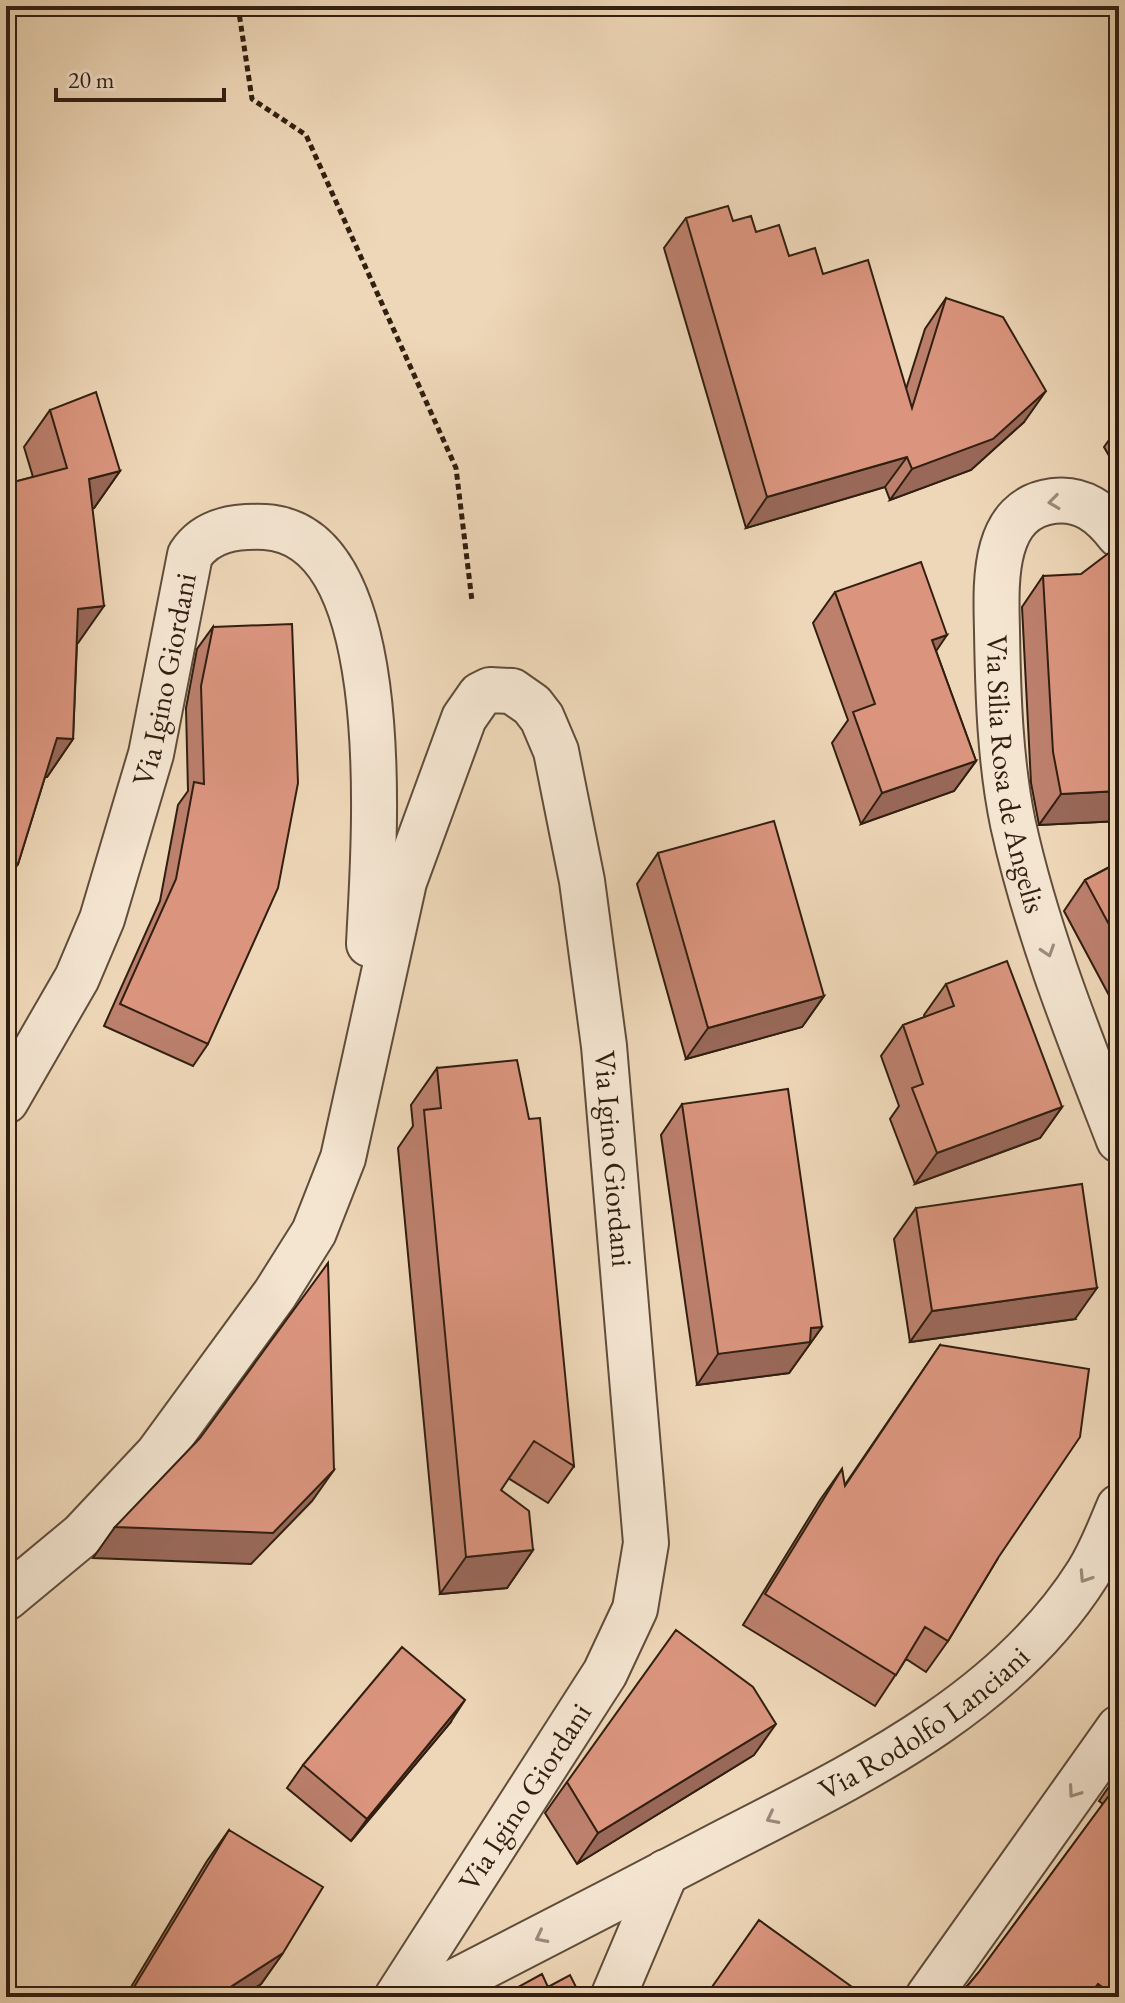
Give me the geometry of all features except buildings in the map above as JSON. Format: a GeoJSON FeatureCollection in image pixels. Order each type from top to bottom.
{"type":"FeatureCollection","features":[{"type":"Feature","properties":{"kind":"street","name":"Via Silia Rosa de Angelis"},"geometry":{"type":"LineString","coordinates":[[1119,535],[1092,508],[1078,503],[1053,501],[1037,505],[1023,512],[1007,533],[999,559],[997,596],[1001,736],[1013,822],[1032,899],[1059,983],[1119,1140]]}},
{"type":"Feature","properties":{"kind":"street","name":"Via Igino Giordani"},"geometry":{"type":"LineString","coordinates":[[6,1101],[77,978],[102,919],[151,754],[190,555],[210,534],[235,529],[276,528],[298,537],[316,551],[346,601],[365,667],[373,713],[377,773],[364,1062]]}},
{"type":"Feature","properties":{"kind":"street","name":"Via Igino Giordani"},"geometry":{"type":"LineString","coordinates":[[6,1598],[82,1535],[158,1454],[275,1294],[314,1232],[343,1158],[404,882],[464,718],[480,695],[490,690],[512,691],[532,705],[542,718],[556,751],[588,926],[604,1046],[643,1484],[645,1566],[635,1609],[605,1673],[397,1997]]}},
{"type":"Feature","properties":{"kind":"street","name":"Via Rodolfo Lanciani"},"geometry":{"type":"LineString","coordinates":[[425,1997],[848,1779],[978,1692],[1018,1658],[1059,1614],[1090,1570],[1119,1507]]}},
{"type":"Feature","properties":{"kind":"street"},"geometry":{"type":"LineString","coordinates":[[928,1997],[1119,1728]]}},
{"type":"Feature","properties":{"kind":"street"},"geometry":{"type":"LineString","coordinates":[[613,1997],[666,1872]]}},
{"type":"Feature","properties":{"kind":"path"},"geometry":{"type":"LineString","coordinates":[[238,6],[252,99],[306,135],[456,468],[472,601]]}}]}
